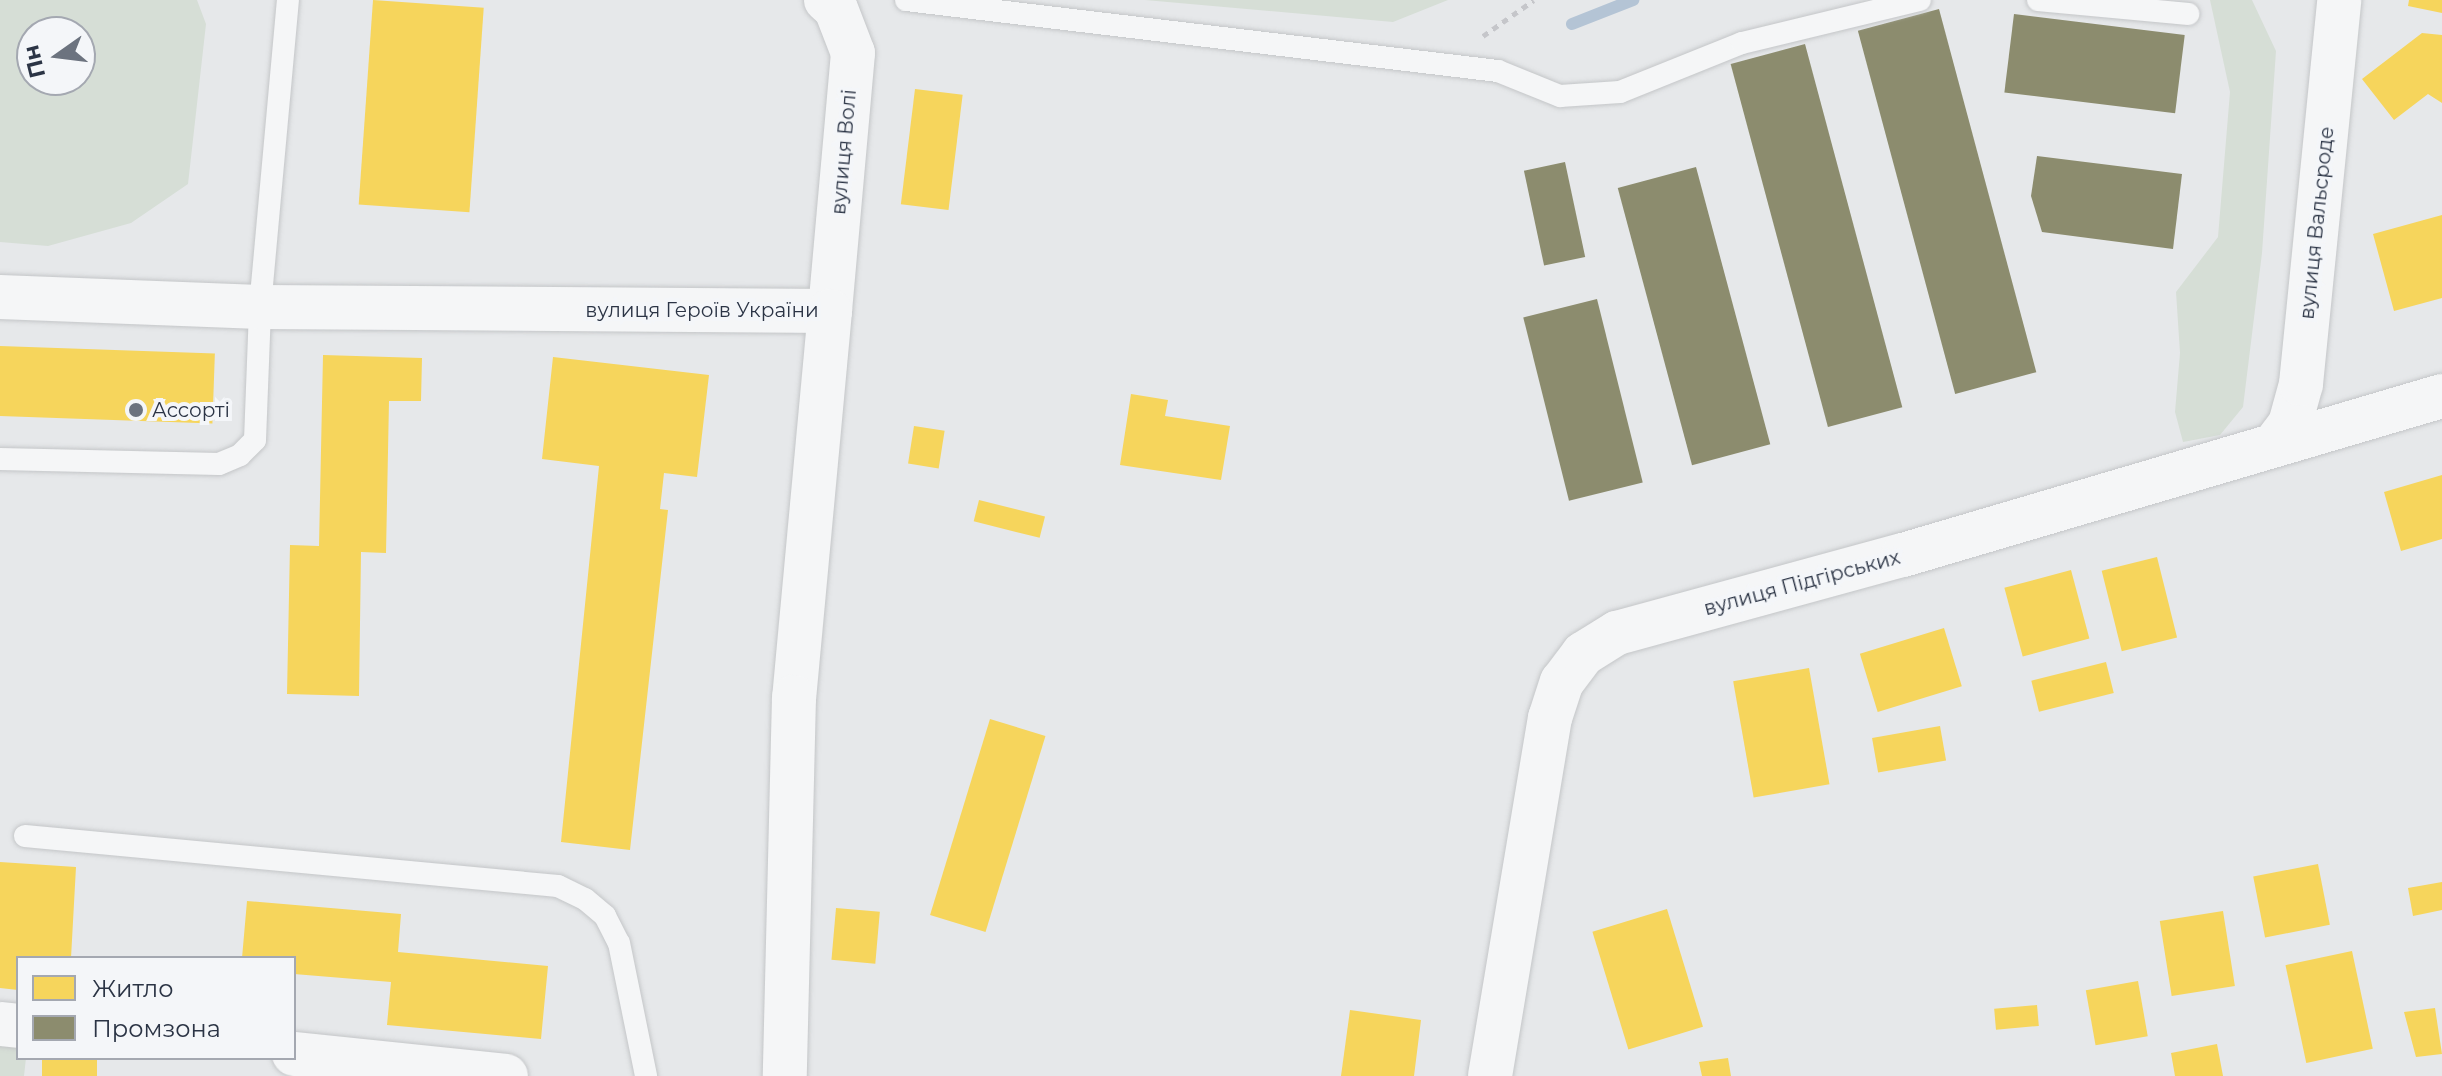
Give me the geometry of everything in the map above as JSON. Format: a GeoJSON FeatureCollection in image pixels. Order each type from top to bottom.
{"type":"FeatureCollection","features":[{"type":"Feature","properties":{"kind":"street","name":"вулиця Вальсроде"},"geometry":{"type":"LineString","coordinates":[[2278,440],[2290,424],[2301,384],[2339,0]]}},
{"type":"Feature","properties":{"kind":"street","name":"вулиця Волі"},"geometry":{"type":"LineString","coordinates":[[830,311],[853,53],[841,3]]}},
{"type":"Feature","properties":{"kind":"street","name":"вулиця Героїв України"},"geometry":{"type":"LineString","coordinates":[[0,297],[260,307],[830,311],[794,697],[785,1076]]}},
{"type":"Feature","properties":{"kind":"street","name":"вулиця Підгірських"},"geometry":{"type":"LineString","coordinates":[[1490,1076],[1550,718],[1562,682],[1583,654],[1617,633],[1903,555],[2278,440],[2442,396]]}},
{"type":"Feature","properties":{"kind":"street"},"geometry":{"type":"LineString","coordinates":[[296,1054],[506,1076]]}},
{"type":"Feature","properties":{"kind":"lane"},"geometry":{"type":"LineString","coordinates":[[0,459],[219,464],[240,455],[255,440],[260,307],[288,0]]}},
{"type":"Feature","properties":{"kind":"lane"},"geometry":{"type":"LineString","coordinates":[[906,0],[1498,71],[1560,96],[1620,92],[1742,43],[1920,0]]}},
{"type":"Feature","properties":{"kind":"lane"},"geometry":{"type":"LineString","coordinates":[[2038,0],[2188,14]]}},
{"type":"Feature","properties":{"kind":"lane"},"geometry":{"type":"LineString","coordinates":[[25,836],[558,886],[585,899],[605,916],[619,943],[646,1076]]}},
{"type":"Feature","properties":{"kind":"shaded area"},"geometry":{"type":"Polygon","coordinates":[[[0,0],[197,0],[206,24],[188,184],[131,223],[48,246],[0,242],[0,0]]]}},
{"type":"Feature","properties":{"kind":"shaded area"},"geometry":{"type":"Polygon","coordinates":[[[1145,0],[1448,0],[1393,22],[1145,0]]]}},
{"type":"Feature","properties":{"kind":"shaded area"},"geometry":{"type":"Polygon","coordinates":[[[2210,0],[2252,0],[2276,51],[2262,253],[2243,407],[2220,435],[2183,442],[2175,412],[2180,353],[2176,292],[2218,237],[2230,92],[2210,0]]]}},
{"type":"Feature","properties":{"kind":"shaded area"},"geometry":{"type":"Polygon","coordinates":[[[0,1044],[16,1046],[16,1060],[26,1060],[24,1076],[0,1076],[0,1044]]]}},
{"type":"Feature","properties":{"kind":"building: Житло"},"geometry":{"type":"Polygon","coordinates":[[[373,0],[484,8],[469,212],[359,205],[373,0]]]}},
{"type":"Feature","properties":{"kind":"building: Житло"},"geometry":{"type":"Polygon","coordinates":[[[2409,0],[2442,0],[2442,13],[2408,6],[2409,0]]]}},
{"type":"Feature","properties":{"kind":"building: Житло"},"geometry":{"type":"Polygon","coordinates":[[[2422,33],[2442,35],[2442,103],[2428,94],[2394,120],[2362,79],[2422,33]]]}},
{"type":"Feature","properties":{"kind":"building: Житло"},"geometry":{"type":"Polygon","coordinates":[[[915,89],[963,95],[949,210],[901,204],[915,89]]]}},
{"type":"Feature","properties":{"kind":"building: Житло"},"geometry":{"type":"Polygon","coordinates":[[[2442,215],[2442,298],[2394,311],[2373,234],[2442,215]]]}},
{"type":"Feature","properties":{"kind":"building: Житло"},"geometry":{"type":"Polygon","coordinates":[[[0,346],[215,354],[212,423],[0,416],[0,346]]]}},
{"type":"Feature","properties":{"kind":"building: Житло"},"geometry":{"type":"Polygon","coordinates":[[[323,355],[422,358],[421,401],[389,401],[386,553],[361,552],[359,696],[287,694],[290,545],[319,546],[323,355]]]}},
{"type":"Feature","properties":{"kind":"building: Житло"},"geometry":{"type":"Polygon","coordinates":[[[553,357],[709,375],[697,477],[664,473],[660,509],[668,510],[630,850],[561,842],[599,466],[542,459],[553,357]]]}},
{"type":"Feature","properties":{"kind":"building: Житло"},"geometry":{"type":"Polygon","coordinates":[[[1131,394],[1168,400],[1165,416],[1230,426],[1221,480],[1120,465],[1131,394]]]}},
{"type":"Feature","properties":{"kind":"building: Житло"},"geometry":{"type":"Polygon","coordinates":[[[914,426],[945,431],[939,468],[908,464],[914,426]]]}},
{"type":"Feature","properties":{"kind":"building: Житло"},"geometry":{"type":"Polygon","coordinates":[[[2442,475],[2442,539],[2401,551],[2384,492],[2442,475]]]}},
{"type":"Feature","properties":{"kind":"building: Житло"},"geometry":{"type":"Polygon","coordinates":[[[979,500],[1045,516],[1040,538],[974,521],[979,500]]]}},
{"type":"Feature","properties":{"kind":"building: Житло"},"geometry":{"type":"Polygon","coordinates":[[[2157,557],[2177,638],[2122,651],[2102,571],[2157,557]]]}},
{"type":"Feature","properties":{"kind":"building: Житло"},"geometry":{"type":"Polygon","coordinates":[[[2071,570],[2089,639],[2023,656],[2004,588],[2071,570]]]}},
{"type":"Feature","properties":{"kind":"building: Житло"},"geometry":{"type":"Polygon","coordinates":[[[1944,628],[1962,686],[1878,712],[1860,654],[1944,628]]]}},
{"type":"Feature","properties":{"kind":"building: Житло"},"geometry":{"type":"Polygon","coordinates":[[[2106,662],[2114,693],[2039,712],[2031,681],[2106,662]]]}},
{"type":"Feature","properties":{"kind":"building: Житло"},"geometry":{"type":"Polygon","coordinates":[[[1809,668],[1829,784],[1754,798],[1733,681],[1809,668]]]}},
{"type":"Feature","properties":{"kind":"building: Житло"},"geometry":{"type":"Polygon","coordinates":[[[990,719],[1045,736],[986,932],[930,915],[990,719]]]}},
{"type":"Feature","properties":{"kind":"building: Житло"},"geometry":{"type":"Polygon","coordinates":[[[1940,726],[1946,760],[1878,772],[1872,738],[1940,726]]]}},
{"type":"Feature","properties":{"kind":"building: Житло"},"geometry":{"type":"Polygon","coordinates":[[[0,862],[76,867],[71,956],[16,956],[16,990],[0,988],[0,862]]]}},
{"type":"Feature","properties":{"kind":"building: Житло"},"geometry":{"type":"Polygon","coordinates":[[[2318,864],[2330,925],[2265,937],[2253,877],[2318,864]]]}},
{"type":"Feature","properties":{"kind":"building: Житло"},"geometry":{"type":"Polygon","coordinates":[[[2442,882],[2442,910],[2413,916],[2408,888],[2442,882]]]}},
{"type":"Feature","properties":{"kind":"building: Житло"},"geometry":{"type":"Polygon","coordinates":[[[247,901],[401,914],[398,952],[548,966],[541,1039],[387,1025],[391,982],[296,974],[296,956],[242,956],[247,901]]]}},
{"type":"Feature","properties":{"kind":"building: Житло"},"geometry":{"type":"Polygon","coordinates":[[[836,908],[880,912],[875,964],[831,960],[836,908]]]}},
{"type":"Feature","properties":{"kind":"building: Житло"},"geometry":{"type":"Polygon","coordinates":[[[1667,909],[1703,1027],[1628,1049],[1592,932],[1667,909]]]}},
{"type":"Feature","properties":{"kind":"building: Житло"},"geometry":{"type":"Polygon","coordinates":[[[2223,911],[2235,986],[2172,996],[2160,921],[2223,911]]]}},
{"type":"Feature","properties":{"kind":"building: Житло"},"geometry":{"type":"Polygon","coordinates":[[[2352,951],[2373,1049],[2306,1063],[2285,965],[2352,951]]]}},
{"type":"Feature","properties":{"kind":"building: Житло"},"geometry":{"type":"Polygon","coordinates":[[[2138,981],[2148,1036],[2096,1045],[2086,990],[2138,981]]]}},
{"type":"Feature","properties":{"kind":"building: Житло"},"geometry":{"type":"Polygon","coordinates":[[[2037,1005],[2039,1026],[1996,1030],[1994,1009],[2037,1005]]]}},
{"type":"Feature","properties":{"kind":"building: Житло"},"geometry":{"type":"Polygon","coordinates":[[[2435,1008],[2442,1054],[2416,1057],[2404,1012],[2435,1008]]]}},
{"type":"Feature","properties":{"kind":"building: Житло"},"geometry":{"type":"Polygon","coordinates":[[[1350,1010],[1421,1020],[1414,1076],[1341,1076],[1350,1010]]]}},
{"type":"Feature","properties":{"kind":"building: Житло"},"geometry":{"type":"Polygon","coordinates":[[[2217,1044],[2223,1076],[2175,1076],[2171,1053],[2217,1044]]]}},
{"type":"Feature","properties":{"kind":"building: Житло"},"geometry":{"type":"Polygon","coordinates":[[[1728,1058],[1731,1076],[1702,1076],[1699,1062],[1728,1058]]]}},
{"type":"Feature","properties":{"kind":"building: Житло"},"geometry":{"type":"Polygon","coordinates":[[[42,1060],[97,1060],[97,1076],[42,1076],[42,1060]]]}},
{"type":"Feature","properties":{"kind":"building: Промзона"},"geometry":{"type":"Polygon","coordinates":[[[1939,9],[2036,372],[1955,394],[1858,31],[1939,9]]]}},
{"type":"Feature","properties":{"kind":"building: Промзона"},"geometry":{"type":"Polygon","coordinates":[[[2014,14],[2185,35],[2175,113],[2004,92],[2014,14]]]}},
{"type":"Feature","properties":{"kind":"building: Промзона"},"geometry":{"type":"Polygon","coordinates":[[[1805,44],[1902,407],[1828,427],[1731,64],[1805,44]]]}},
{"type":"Feature","properties":{"kind":"building: Промзона"},"geometry":{"type":"Polygon","coordinates":[[[2037,156],[2182,174],[2173,249],[2042,232],[2031,196],[2037,156]]]}},
{"type":"Feature","properties":{"kind":"building: Промзона"},"geometry":{"type":"Polygon","coordinates":[[[1565,162],[1585,257],[1544,266],[1524,171],[1565,162]]]}},
{"type":"Feature","properties":{"kind":"building: Промзона"},"geometry":{"type":"Polygon","coordinates":[[[1696,167],[1770,444],[1692,465],[1618,188],[1696,167]]]}},
{"type":"Feature","properties":{"kind":"building: Промзона"},"geometry":{"type":"Polygon","coordinates":[[[1597,299],[1643,482],[1569,501],[1523,317],[1597,299]]]}},
{"type":"Feature","properties":{"kind":"waterway"},"geometry":{"type":"LineString","coordinates":[[1572,24],[1633,0]]}},
{"type":"Feature","properties":{"kind":"place","name":"Ассорті"},"geometry":{"type":"Point","coordinates":[136,410]}}]}
